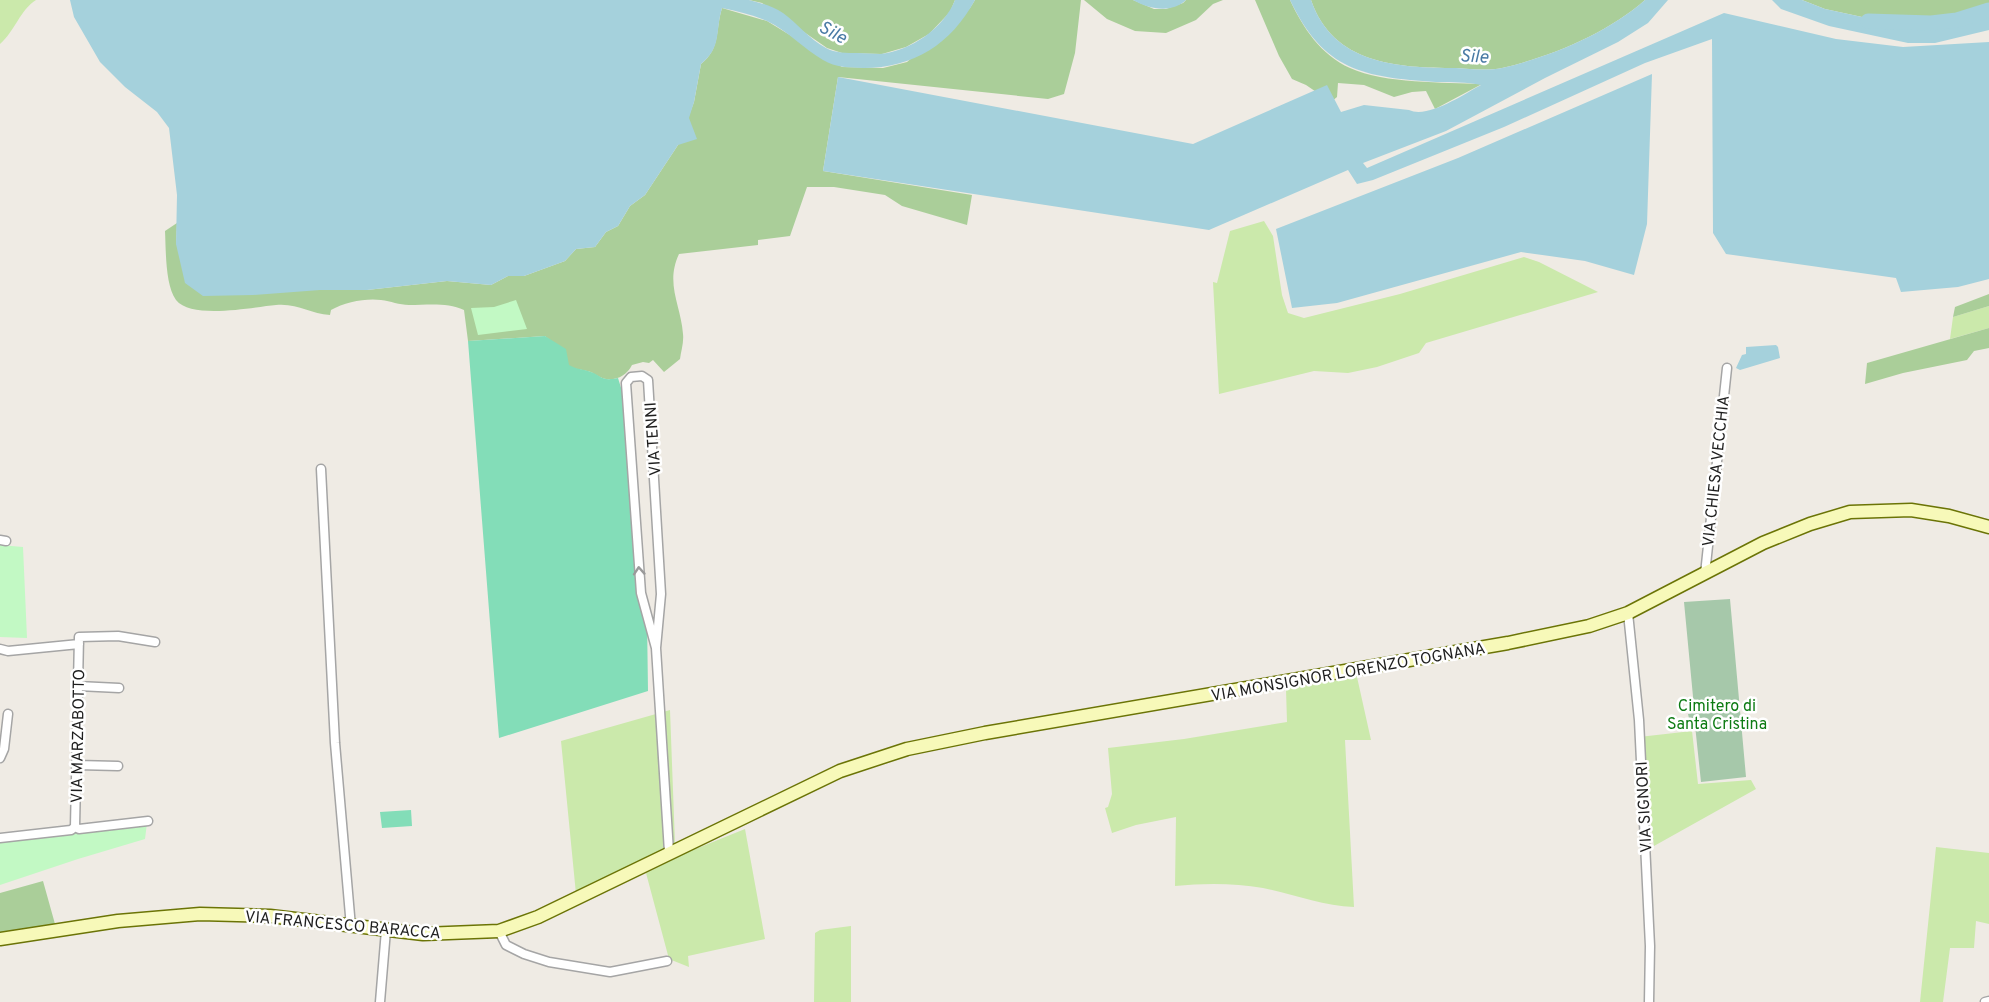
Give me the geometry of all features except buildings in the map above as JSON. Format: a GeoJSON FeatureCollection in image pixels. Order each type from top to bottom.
{"type":"FeatureCollection","features":[{"type":"Feature","properties":{"kind":"street","name":"VIA CHIESA VECCHIA"},"geometry":{"type":"LineString","coordinates":[[1705,574],[1727,368]]}},
{"type":"Feature","properties":{"kind":"street","name":"VIA TENNI"},"geometry":{"type":"LineString","coordinates":[[656,648],[641,592],[626,383],[630,376],[642,376],[648,380],[661,594],[656,648],[669,852]]}},
{"type":"Feature","properties":{"kind":"street"},"geometry":{"type":"LineString","coordinates":[[321,469],[335,743],[351,927]]}},
{"type":"Feature","properties":{"kind":"street","name":"VIA MONSIGNOR LORENZO TOGNANA"},"geometry":{"type":"LineString","coordinates":[[702,836],[840,771],[908,749],[1508,643],[1589,626],[1628,613],[1763,543],[1810,524],[1850,512],[1911,510],[1949,516],[1989,527]]}},
{"type":"Feature","properties":{"kind":"street"},"geometry":{"type":"LineString","coordinates":[[645,608],[660,608]]}},
{"type":"Feature","properties":{"kind":"street","name":"VIA SIGNORI"},"geometry":{"type":"LineString","coordinates":[[1628,613],[1639,720],[1650,946],[1649,1002]]}},
{"type":"Feature","properties":{"kind":"street","name":"VIA MARZABOTTO"},"geometry":{"type":"LineString","coordinates":[[75,827],[79,637],[118,636],[155,642]]}},
{"type":"Feature","properties":{"kind":"street","name":"VIA MARZABOTTO"},"geometry":{"type":"LineString","coordinates":[[0,650],[79,644]]}},
{"type":"Feature","properties":{"kind":"street"},"geometry":{"type":"LineString","coordinates":[[78,686],[119,688]]}},
{"type":"Feature","properties":{"kind":"street"},"geometry":{"type":"LineString","coordinates":[[0,758],[4,749],[8,714]]}},
{"type":"Feature","properties":{"kind":"street"},"geometry":{"type":"LineString","coordinates":[[77,765],[118,766]]}},
{"type":"Feature","properties":{"kind":"street","name":"VIA MARZABOTTO"},"geometry":{"type":"LineString","coordinates":[[75,827],[79,829],[148,821]]}},
{"type":"Feature","properties":{"kind":"street","name":"VIA MARZABOTTO"},"geometry":{"type":"LineString","coordinates":[[0,838],[71,830],[75,827]]}},
{"type":"Feature","properties":{"kind":"street","name":"VIA FRANCESCO BARACCA"},"geometry":{"type":"LineString","coordinates":[[0,939],[118,921],[200,914],[270,916],[423,934],[499,931],[538,917],[702,836]]}},
{"type":"Feature","properties":{"kind":"street"},"geometry":{"type":"LineString","coordinates":[[380,1002],[386,930]]}},
{"type":"Feature","properties":{"kind":"street"},"geometry":{"type":"LineString","coordinates":[[499,931],[506,945],[549,962],[610,972],[667,961]]}},
{"type":"Feature","properties":{"kind":"street"},"geometry":{"type":"LineString","coordinates":[[1984,1002],[1989,1001]]}},
{"type":"Feature","properties":{"kind":"green space"},"geometry":{"type":"Polygon","coordinates":[[[0,0],[36,0],[30,4],[0,44],[0,0]]]}},
{"type":"Feature","properties":{"kind":"green space"},"geometry":{"type":"Polygon","coordinates":[[[749,0],[955,0],[950,12],[929,34],[906,47],[882,54],[842,53],[827,48],[762,3],[749,0]]]}},
{"type":"Feature","properties":{"kind":"green space"},"geometry":{"type":"Polygon","coordinates":[[[975,0],[1081,0],[1075,53],[1064,94],[1048,99],[838,77],[823,171],[972,195],[967,225],[902,206],[885,195],[834,187],[807,187],[790,236],[758,240],[758,245],[679,254],[673,275],[682,323],[683,343],[680,359],[664,372],[653,360],[649,363],[632,365],[618,378],[605,379],[591,372],[569,366],[545,336],[468,341],[464,310],[451,306],[405,305],[369,300],[343,305],[331,310],[330,315],[284,305],[209,311],[184,306],[176,300],[172,293],[167,267],[165,231],[177,223],[176,244],[320,290],[367,290],[447,281],[491,285],[508,276],[524,276],[565,261],[576,249],[595,247],[606,232],[618,226],[630,206],[645,195],[678,145],[694,102],[701,64],[715,45],[722,8],[767,21],[842,67],[883,68],[907,62],[970,8],[975,0]]]}},
{"type":"Feature","properties":{"kind":"green space"},"geometry":{"type":"Polygon","coordinates":[[[1084,0],[1133,0],[1154,9],[1166,9],[1186,0],[1223,0],[1213,4],[1196,20],[1166,33],[1135,31],[1107,19],[1084,0]]]}},
{"type":"Feature","properties":{"kind":"green space"},"geometry":{"type":"Polygon","coordinates":[[[1255,0],[1290,0],[1314,40],[1330,56],[1350,68],[1397,80],[1482,84],[1435,109],[1426,91],[1394,97],[1364,85],[1338,83],[1337,97],[1331,102],[1306,85],[1292,79],[1279,56],[1255,0]]]}},
{"type":"Feature","properties":{"kind":"green space"},"geometry":{"type":"Polygon","coordinates":[[[1311,0],[1645,0],[1614,23],[1578,42],[1520,63],[1485,70],[1412,66],[1370,58],[1351,50],[1335,38],[1321,21],[1311,0]]]}},
{"type":"Feature","properties":{"kind":"green space"},"geometry":{"type":"Polygon","coordinates":[[[1802,0],[1989,0],[1989,9],[1928,25],[1904,26],[1825,9],[1802,0]]]}},
{"type":"Feature","properties":{"kind":"green space"},"geometry":{"type":"Polygon","coordinates":[[[1264,221],[1273,236],[1282,295],[1288,313],[1304,318],[1400,294],[1524,257],[1539,262],[1598,292],[1426,343],[1419,353],[1377,367],[1348,373],[1314,371],[1219,394],[1213,282],[1217,283],[1230,231],[1264,221]]]}},
{"type":"Feature","properties":{"kind":"green space"},"geometry":{"type":"Polygon","coordinates":[[[1989,294],[1989,306],[1953,317],[1955,307],[1989,294]]]}},
{"type":"Feature","properties":{"kind":"green space"},"geometry":{"type":"Polygon","coordinates":[[[516,300],[527,329],[478,335],[471,308],[494,307],[516,300]]]}},
{"type":"Feature","properties":{"kind":"green space"},"geometry":{"type":"Polygon","coordinates":[[[1989,306],[1989,328],[1950,339],[1953,317],[1989,306]]]}},
{"type":"Feature","properties":{"kind":"green space"},"geometry":{"type":"Polygon","coordinates":[[[1989,328],[1989,348],[1974,351],[1967,360],[1903,373],[1865,384],[1867,363],[1989,328]]]}},
{"type":"Feature","properties":{"kind":"green space"},"geometry":{"type":"Polygon","coordinates":[[[545,336],[566,349],[569,365],[604,379],[618,378],[622,391],[640,599],[647,620],[648,691],[499,738],[468,341],[545,336]]]}},
{"type":"Feature","properties":{"kind":"green space"},"geometry":{"type":"Polygon","coordinates":[[[0,545],[23,547],[27,638],[0,637],[0,545]]]}},
{"type":"Feature","properties":{"kind":"green space","name":"Cimitero di Santa Cristina"},"geometry":{"type":"Polygon","coordinates":[[[1730,599],[1746,777],[1701,782],[1695,725],[1692,725],[1688,714],[1691,713],[1690,708],[1694,707],[1684,602],[1730,599]]]}},
{"type":"Feature","properties":{"kind":"green space"},"geometry":{"type":"Polygon","coordinates":[[[1357,677],[1371,740],[1345,740],[1354,907],[1252,886],[1197,884],[1175,886],[1176,817],[1136,825],[1112,833],[1105,808],[1108,807],[1112,794],[1108,748],[1184,739],[1287,722],[1286,689],[1357,677]]]}},
{"type":"Feature","properties":{"kind":"green space"},"geometry":{"type":"Polygon","coordinates":[[[670,710],[675,844],[576,894],[561,741],[670,710]]]}},
{"type":"Feature","properties":{"kind":"green space"},"geometry":{"type":"Polygon","coordinates":[[[1692,731],[1698,784],[1751,780],[1756,789],[1654,846],[1639,737],[1692,731]]]}},
{"type":"Feature","properties":{"kind":"green space"},"geometry":{"type":"Polygon","coordinates":[[[411,810],[412,826],[382,828],[380,812],[411,810]]]}},
{"type":"Feature","properties":{"kind":"green space"},"geometry":{"type":"Polygon","coordinates":[[[147,823],[145,839],[0,885],[0,843],[147,823]]]}},
{"type":"Feature","properties":{"kind":"green space"},"geometry":{"type":"Polygon","coordinates":[[[745,829],[765,939],[688,956],[689,967],[669,959],[646,873],[688,852],[745,829]]]}},
{"type":"Feature","properties":{"kind":"green space"},"geometry":{"type":"Polygon","coordinates":[[[1936,847],[1989,853],[1989,924],[1976,921],[1974,948],[1950,948],[1943,1002],[1920,1002],[1936,847]]]}},
{"type":"Feature","properties":{"kind":"green space"},"geometry":{"type":"Polygon","coordinates":[[[43,881],[55,924],[0,934],[0,893],[43,881]]]}},
{"type":"Feature","properties":{"kind":"green space"},"geometry":{"type":"Polygon","coordinates":[[[851,926],[851,1002],[814,1002],[815,933],[820,930],[851,926]]]}},
{"type":"Feature","properties":{"kind":"water"},"geometry":{"type":"Polygon","coordinates":[[[70,0],[749,0],[779,11],[830,50],[880,54],[914,43],[935,29],[955,0],[975,0],[955,29],[929,50],[899,64],[863,68],[843,67],[828,63],[767,21],[722,8],[717,39],[708,58],[701,64],[689,118],[697,139],[678,145],[645,195],[630,206],[618,226],[606,232],[595,247],[576,249],[565,261],[524,276],[508,276],[491,285],[447,281],[367,290],[203,296],[185,283],[176,244],[177,195],[169,128],[157,112],[125,87],[100,62],[74,17],[70,0]]]}},
{"type":"Feature","properties":{"kind":"water"},"geometry":{"type":"Polygon","coordinates":[[[1133,0],[1186,0],[1174,7],[1160,9],[1133,0]]]}},
{"type":"Feature","properties":{"kind":"water"},"geometry":{"type":"Polygon","coordinates":[[[1290,0],[1311,0],[1321,21],[1335,38],[1351,50],[1370,58],[1412,66],[1485,70],[1520,63],[1578,42],[1614,23],[1645,0],[1668,0],[1648,23],[1618,42],[1446,131],[1363,163],[1367,168],[1724,13],[1836,39],[1903,47],[1989,42],[1989,279],[1958,287],[1901,292],[1896,278],[1726,254],[1713,233],[1712,39],[1645,63],[1504,127],[1373,180],[1357,184],[1348,170],[1209,230],[823,171],[838,77],[1193,144],[1327,85],[1341,112],[1364,105],[1417,112],[1446,104],[1481,85],[1387,77],[1348,66],[1332,56],[1317,42],[1303,24],[1290,0]]]}},
{"type":"Feature","properties":{"kind":"water"},"geometry":{"type":"Polygon","coordinates":[[[1772,0],[1802,0],[1825,9],[1904,26],[1928,25],[1989,9],[1989,30],[1935,43],[1908,43],[1829,26],[1781,9],[1772,0]]]}},
{"type":"Feature","properties":{"kind":"water"},"geometry":{"type":"Polygon","coordinates":[[[1652,74],[1647,224],[1634,275],[1585,261],[1521,252],[1337,303],[1292,308],[1276,229],[1458,158],[1652,74]]]}},
{"type":"Feature","properties":{"kind":"water"},"geometry":{"type":"Polygon","coordinates":[[[1776,345],[1780,358],[1740,370],[1736,368],[1742,355],[1746,354],[1746,347],[1776,345]]]}},
{"type":"Feature","properties":{"kind":"waterway","name":"Sile"},"geometry":{"type":"LineString","coordinates":[[1868,21],[1931,23],[1957,20],[1989,10]]}}]}
